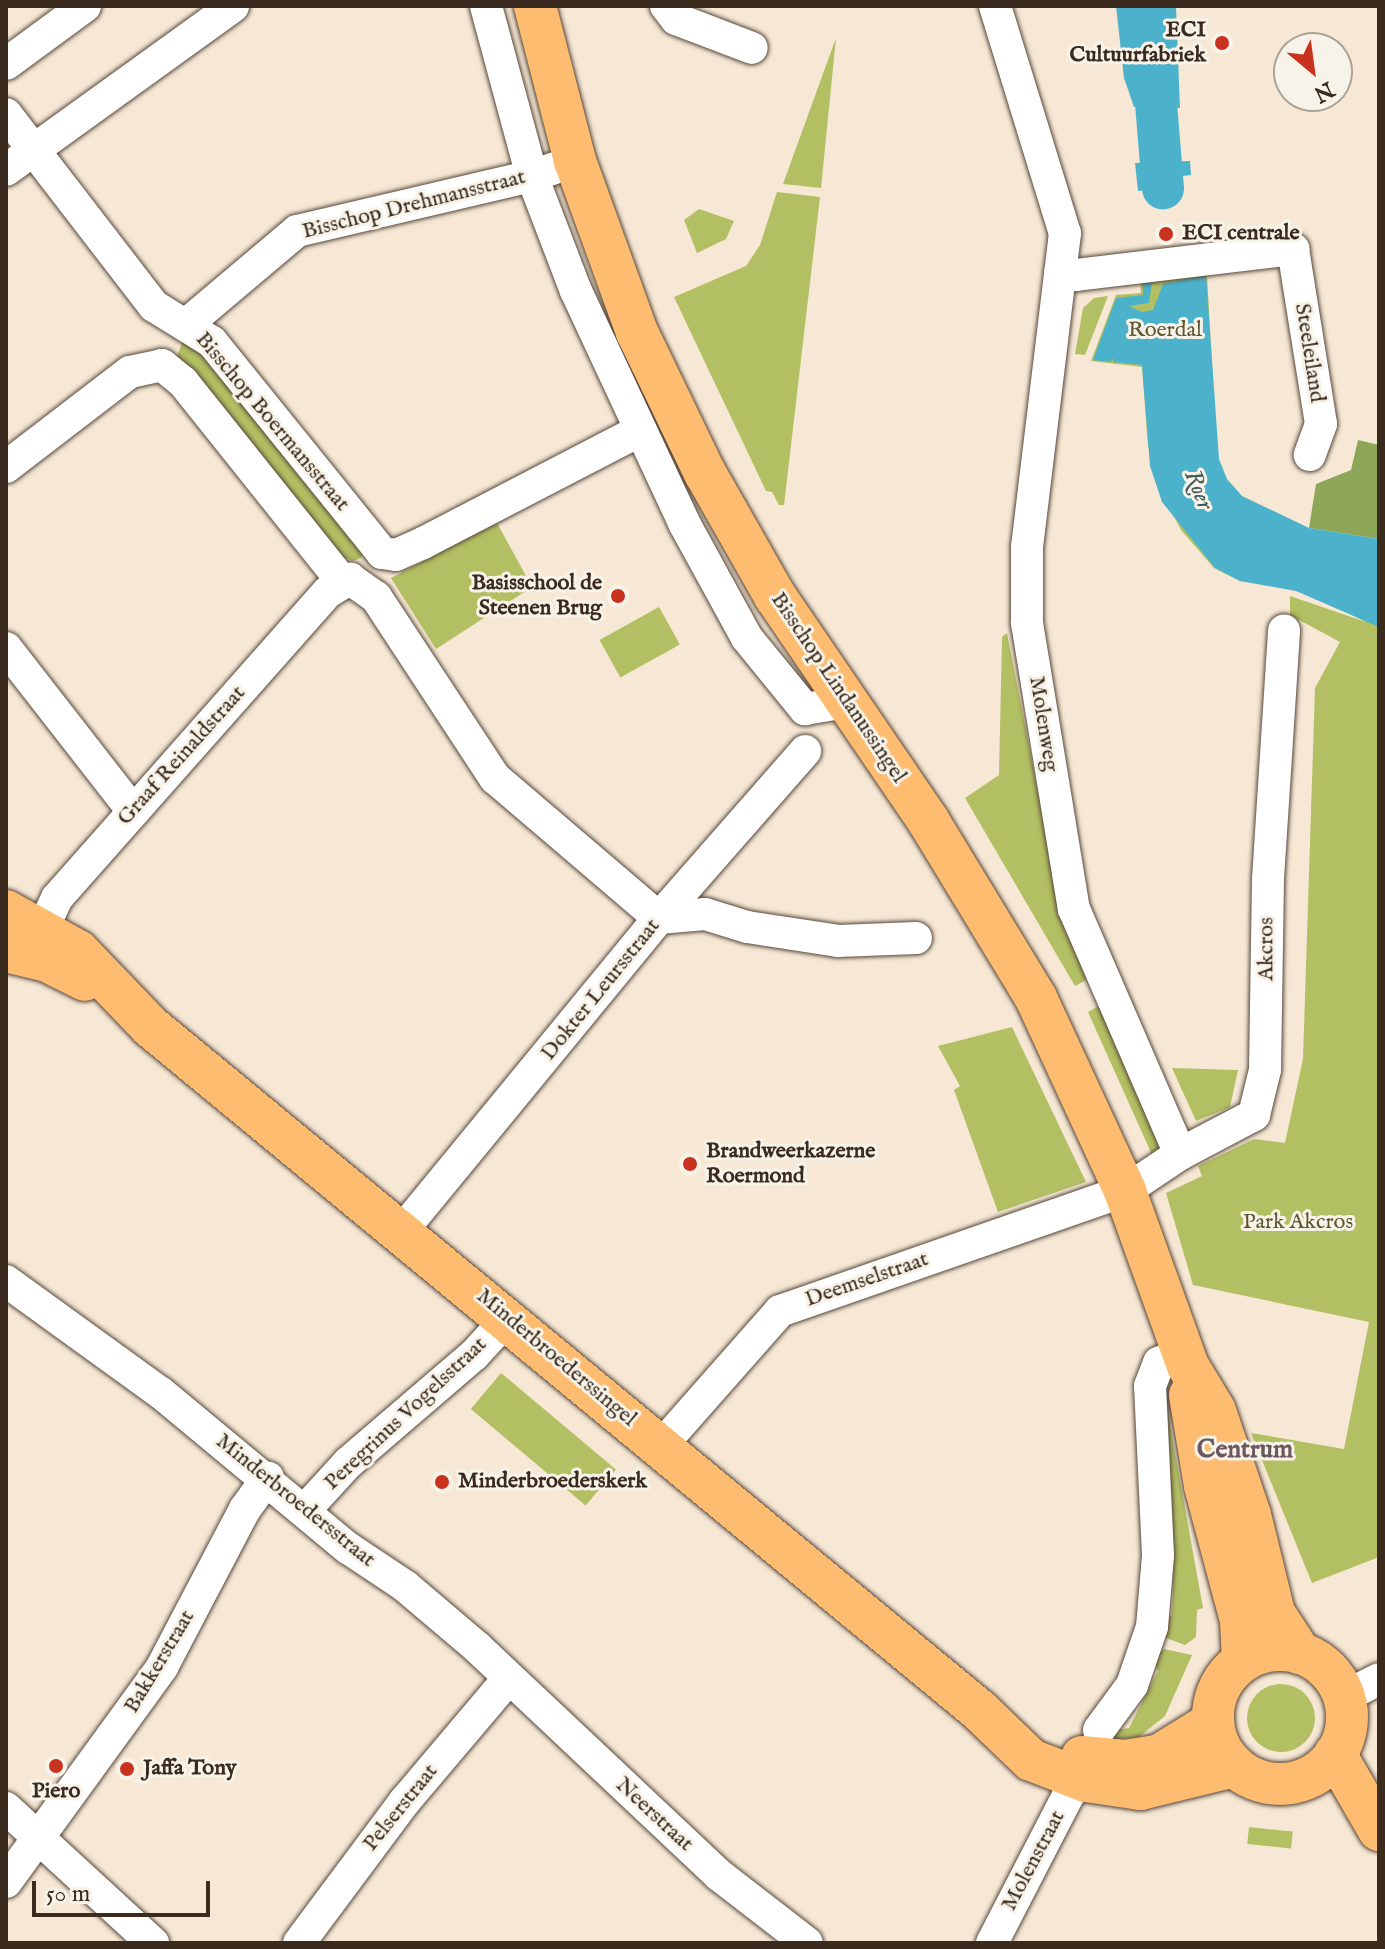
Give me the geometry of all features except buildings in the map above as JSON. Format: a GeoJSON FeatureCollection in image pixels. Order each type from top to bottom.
{"type":"FeatureCollection","features":[{"type":"Feature","properties":{"kind":"main road","name":"Bisschop Lindanussingel"},"geometry":{"type":"LineString","coordinates":[[535,6],[575,161],[637,332],[705,473],[775,596],[1016,962],[1185,1359],[1215,1411],[1234,1464],[1274,1613],[1300,1653]]}},
{"type":"Feature","properties":{"kind":"main road","name":"Minderbroederssingel"},"geometry":{"type":"LineString","coordinates":[[21,936],[78,951],[131,1008],[979,1710],[1031,1760],[1071,1777],[1149,1788],[1234,1766]]}},
{"type":"Feature","properties":{"kind":"main road","name":"Bisschop Lindanussingel"},"geometry":{"type":"LineString","coordinates":[[1185,1359],[1192,1424],[1241,1620],[1243,1661]]}},
{"type":"Feature","properties":{"kind":"main road"},"geometry":{"type":"LineString","coordinates":[[1274,1650],[1300,1653],[1361,1688],[1335,1754],[1322,1769],[1286,1783],[1258,1780],[1234,1766],[1220,1747],[1213,1722],[1219,1689],[1243,1661],[1274,1650]]}},
{"type":"Feature","properties":{"kind":"main road","name":"Minderbroederssingel"},"geometry":{"type":"LineString","coordinates":[[979,1710],[1055,1749],[1112,1761],[1165,1754],[1213,1722]]}},
{"type":"Feature","properties":{"kind":"main road"},"geometry":{"type":"LineString","coordinates":[[1335,1754],[1379,1830]]}},
{"type":"Feature","properties":{"kind":"street"},"geometry":{"type":"LineString","coordinates":[[6,64],[85,6]]}},
{"type":"Feature","properties":{"kind":"street"},"geometry":{"type":"LineString","coordinates":[[6,170],[233,6]]}},
{"type":"Feature","properties":{"kind":"street","name":"Bisschop Lindanussingel"},"geometry":{"type":"LineString","coordinates":[[486,6],[532,176],[576,291],[639,431],[726,603],[805,709],[846,702]]}},
{"type":"Feature","properties":{"kind":"street"},"geometry":{"type":"LineString","coordinates":[[666,6],[676,19],[752,48]]}},
{"type":"Feature","properties":{"kind":"street","name":"Molenweg"},"geometry":{"type":"LineString","coordinates":[[995,6],[1065,233],[1027,547],[1027,623],[1074,909],[1180,1154]]}},
{"type":"Feature","properties":{"kind":"street","name":"Bisschop Boermansstraat"},"geometry":{"type":"LineString","coordinates":[[6,114],[154,306],[212,342],[382,553],[396,555],[423,543],[639,431]]}},
{"type":"Feature","properties":{"kind":"street","name":"Bisschop Drehmansstraat"},"geometry":{"type":"LineString","coordinates":[[187,324],[297,231],[532,176],[575,161]]}},
{"type":"Feature","properties":{"kind":"street","name":"Steeleiland"},"geometry":{"type":"LineString","coordinates":[[1060,273],[1076,275],[1293,249],[1321,424],[1310,455]]}},
{"type":"Feature","properties":{"kind":"street","name":"Bisschop Boermansstraat"},"geometry":{"type":"LineString","coordinates":[[6,467],[130,372],[162,365],[183,382],[349,580],[376,597],[495,778],[659,918]]}},
{"type":"Feature","properties":{"kind":"street","name":"Graaf Reinaldstraat"},"geometry":{"type":"LineString","coordinates":[[21,936],[349,580]]}},
{"type":"Feature","properties":{"kind":"street","name":"Akcros"},"geometry":{"type":"LineString","coordinates":[[1116,1195],[1180,1154],[1254,1115],[1265,1070],[1268,879],[1284,631]]}},
{"type":"Feature","properties":{"kind":"street"},"geometry":{"type":"LineString","coordinates":[[6,648],[133,811]]}},
{"type":"Feature","properties":{"kind":"street","name":"Dokter Leursstraat"},"geometry":{"type":"LineString","coordinates":[[401,1232],[659,918],[805,751]]}},
{"type":"Feature","properties":{"kind":"street"},"geometry":{"type":"LineString","coordinates":[[659,918],[705,914],[747,927],[838,941],[916,938]]}},
{"type":"Feature","properties":{"kind":"street","name":"Deemselstraat"},"geometry":{"type":"LineString","coordinates":[[661,1446],[780,1311],[1116,1195]]}},
{"type":"Feature","properties":{"kind":"street","name":"Minderbroedersstraat"},"geometry":{"type":"LineString","coordinates":[[6,1281],[268,1477],[348,1548],[405,1586],[509,1678]]}},
{"type":"Feature","properties":{"kind":"street","name":"Peregrinus Vogelsstraat"},"geometry":{"type":"LineString","coordinates":[[305,1510],[348,1463],[474,1355],[508,1318]]}},
{"type":"Feature","properties":{"kind":"street"},"geometry":{"type":"LineString","coordinates":[[1099,1730],[1132,1685],[1152,1627],[1158,1555],[1150,1386],[1159,1363],[1185,1359]]}},
{"type":"Feature","properties":{"kind":"street","name":"Bakkerstraat"},"geometry":{"type":"LineString","coordinates":[[6,1882],[162,1667],[245,1509],[268,1477]]}},
{"type":"Feature","properties":{"kind":"street","name":"Pelserstraat"},"geometry":{"type":"LineString","coordinates":[[299,1943],[352,1870],[509,1678]]}},
{"type":"Feature","properties":{"kind":"street","name":"Neerstraat"},"geometry":{"type":"LineString","coordinates":[[509,1678],[719,1875],[807,1943]]}},
{"type":"Feature","properties":{"kind":"street","name":"Molenstraat"},"geometry":{"type":"LineString","coordinates":[[992,1943],[1068,1796],[1071,1777]]}},
{"type":"Feature","properties":{"kind":"street"},"geometry":{"type":"LineString","coordinates":[[6,1808],[153,1943]]}},
{"type":"Feature","properties":{"kind":"green space"},"geometry":{"type":"Polygon","coordinates":[[[836,38],[821,188],[783,184],[836,38]]]}},
{"type":"Feature","properties":{"kind":"green space"},"geometry":{"type":"Polygon","coordinates":[[[777,192],[820,197],[784,505],[779,505],[772,492],[766,491],[674,297],[746,266],[760,245],[777,192]]]}},
{"type":"Feature","properties":{"kind":"green space"},"geometry":{"type":"Polygon","coordinates":[[[699,209],[734,221],[726,239],[697,253],[684,220],[699,209]]]}},
{"type":"Feature","properties":{"kind":"green space","name":"Park Akcros"},"geometry":{"type":"Polygon","coordinates":[[[1207,274],[1218,472],[1230,498],[1339,540],[1379,548],[1379,1557],[1312,1583],[1251,1433],[1344,1449],[1369,1322],[1193,1285],[1166,1193],[1202,1176],[1198,1166],[1254,1139],[1285,1143],[1303,1059],[1315,688],[1340,642],[1290,615],[1290,596],[1366,622],[1298,588],[1240,581],[1214,568],[1181,530],[1162,493],[1148,446],[1142,367],[1091,361],[1116,295],[1141,293],[1140,282],[1207,274]]]}},
{"type":"Feature","properties":{"kind":"green space"},"geometry":{"type":"Polygon","coordinates":[[[1108,296],[1085,355],[1075,354],[1083,308],[1094,298],[1108,296]]]}},
{"type":"Feature","properties":{"kind":"green space"},"geometry":{"type":"Polygon","coordinates":[[[182,343],[198,344],[365,552],[361,558],[353,561],[337,555],[176,359],[182,343]]]}},
{"type":"Feature","properties":{"kind":"green space"},"geometry":{"type":"Polygon","coordinates":[[[1358,440],[1379,445],[1379,539],[1309,528],[1316,484],[1351,470],[1358,440]]]}},
{"type":"Feature","properties":{"kind":"green space"},"geometry":{"type":"Polygon","coordinates":[[[497,523],[532,587],[436,649],[391,578],[497,523]]]}},
{"type":"Feature","properties":{"kind":"green space"},"geometry":{"type":"Polygon","coordinates":[[[659,607],[680,645],[620,678],[600,640],[659,607]]]}},
{"type":"Feature","properties":{"kind":"green space"},"geometry":{"type":"Polygon","coordinates":[[[1007,633],[1046,833],[1094,976],[1075,986],[965,798],[999,775],[1002,637],[1007,633]]]}},
{"type":"Feature","properties":{"kind":"green space"},"geometry":{"type":"Polygon","coordinates":[[[1106,1002],[1164,1146],[1153,1157],[1088,1012],[1106,1002]]]}},
{"type":"Feature","properties":{"kind":"green space"},"geometry":{"type":"Polygon","coordinates":[[[1012,1027],[1086,1182],[998,1212],[954,1090],[960,1086],[938,1046],[1012,1027]]]}},
{"type":"Feature","properties":{"kind":"green space"},"geometry":{"type":"Polygon","coordinates":[[[1172,1068],[1238,1070],[1230,1107],[1196,1121],[1172,1068]]]}},
{"type":"Feature","properties":{"kind":"green space"},"geometry":{"type":"Polygon","coordinates":[[[501,1373],[616,1469],[586,1505],[471,1409],[501,1373]]]}},
{"type":"Feature","properties":{"kind":"green space"},"geometry":{"type":"Polygon","coordinates":[[[1166,1403],[1203,1608],[1197,1610],[1196,1637],[1185,1645],[1163,1637],[1160,1624],[1172,1615],[1173,1589],[1166,1403]]]}},
{"type":"Feature","properties":{"kind":"green space"},"geometry":{"type":"Polygon","coordinates":[[[1164,1649],[1192,1655],[1165,1716],[1139,1737],[1105,1740],[1113,1731],[1129,1728],[1158,1671],[1152,1659],[1164,1649]]]}},
{"type":"Feature","properties":{"kind":"green space"},"geometry":{"type":"Polygon","coordinates":[[[1274,1684],[1288,1684],[1300,1689],[1310,1699],[1315,1718],[1310,1737],[1300,1747],[1288,1752],[1274,1752],[1262,1747],[1252,1737],[1247,1725],[1247,1711],[1252,1699],[1262,1689],[1274,1684]]]}},
{"type":"Feature","properties":{"kind":"green space"},"geometry":{"type":"Polygon","coordinates":[[[1249,1827],[1293,1832],[1291,1849],[1247,1844],[1249,1827]]]}},
{"type":"Feature","properties":{"kind":"water"},"geometry":{"type":"Polygon","coordinates":[[[1116,6],[1176,6],[1180,108],[1134,107],[1124,78],[1116,6]]]}},
{"type":"Feature","properties":{"kind":"water"},"geometry":{"type":"Polygon","coordinates":[[[1190,161],[1191,175],[1182,176],[1183,186],[1138,191],[1135,163],[1190,161]]]}},
{"type":"Feature","properties":{"kind":"water","name":"Roerdal"},"geometry":{"type":"Polygon","coordinates":[[[1206,275],[1219,459],[1227,479],[1242,496],[1309,528],[1379,539],[1379,627],[1296,591],[1240,581],[1215,568],[1162,502],[1150,466],[1142,365],[1113,362],[1113,358],[1111,362],[1093,360],[1116,298],[1143,295],[1143,283],[1152,282],[1149,303],[1129,306],[1142,312],[1153,310],[1163,284],[1206,275]]]}},
{"type":"Feature","properties":{"kind":"waterway","name":"Roer"},"geometry":{"type":"LineString","coordinates":[[1148,6],[1163,188]]}},
{"type":"Feature","properties":{"kind":"place","name":"ECI Cultuurfabriek"},"geometry":{"type":"Point","coordinates":[1222,43]}},
{"type":"Feature","properties":{"kind":"place","name":"ECI centrale"},"geometry":{"type":"Point","coordinates":[1166,234]}},
{"type":"Feature","properties":{"kind":"place","name":"Basisschool de Steenen Brug"},"geometry":{"type":"Point","coordinates":[618,596]}},
{"type":"Feature","properties":{"kind":"place","name":"Brandweerkazerne Roermond"},"geometry":{"type":"Point","coordinates":[690,1164]}},
{"type":"Feature","properties":{"kind":"place","name":"Minderbroederskerk"},"geometry":{"type":"Point","coordinates":[442,1482]}},
{"type":"Feature","properties":{"kind":"place","name":"Piero"},"geometry":{"type":"Point","coordinates":[56,1766]}},
{"type":"Feature","properties":{"kind":"place","name":"Jaffa Tony"},"geometry":{"type":"Point","coordinates":[127,1769]}},
{"type":"Feature","properties":{"kind":"district","name":"Centrum"},"geometry":{"type":"Point","coordinates":[1245,1450]}}]}
